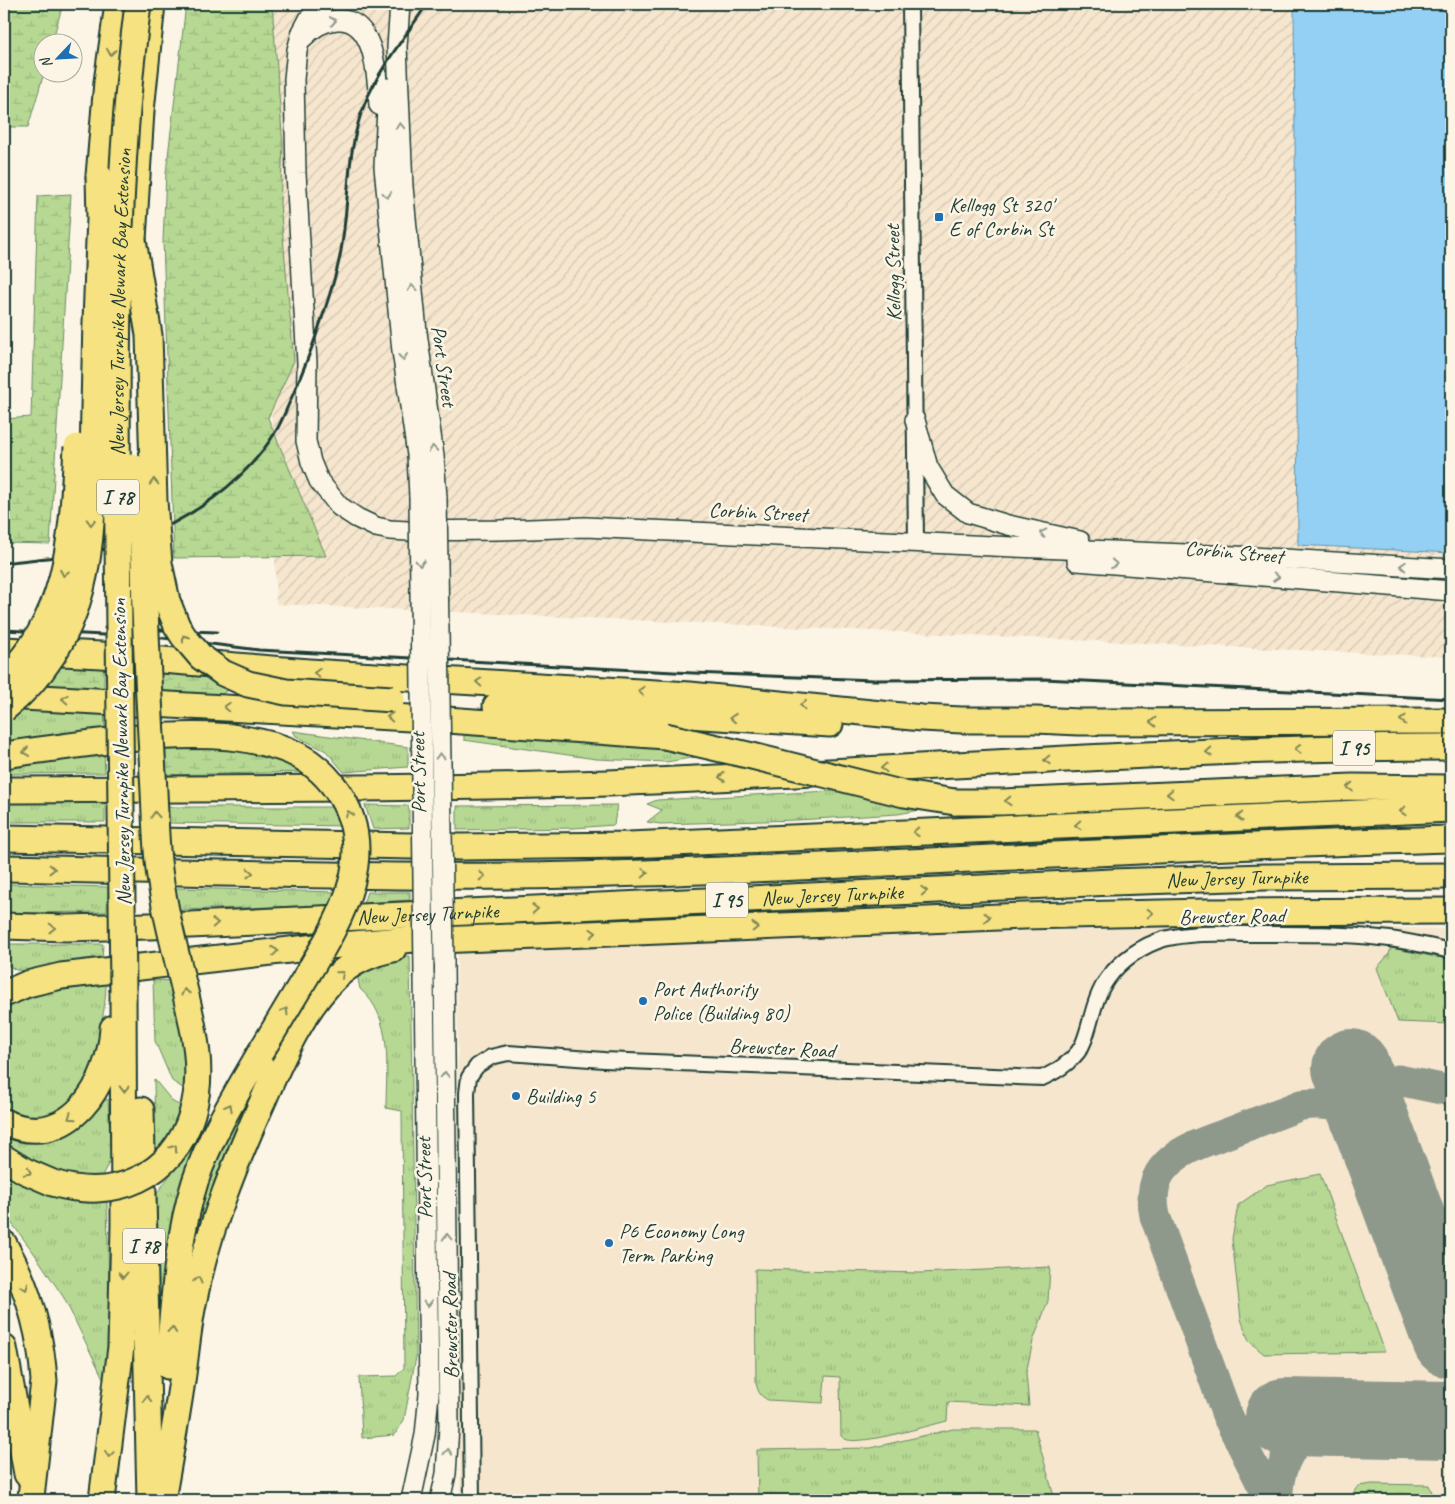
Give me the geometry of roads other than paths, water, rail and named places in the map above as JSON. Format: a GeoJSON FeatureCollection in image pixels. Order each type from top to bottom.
{"type":"FeatureCollection","features":[{"type":"Feature","properties":{"kind":"highway"},"geometry":{"type":"LineString","coordinates":[[4,678],[27,653],[44,627],[55,604],[65,569],[75,477],[92,218],[99,176],[107,82],[118,4]]}},
{"type":"Feature","properties":{"kind":"highway","name":"New Jersey Turnpike Newark Bay Extension"},"geometry":{"type":"LineString","coordinates":[[138,4],[129,75],[119,235],[116,393],[123,933],[150,1500]]}},
{"type":"Feature","properties":{"kind":"highway","name":"New Jersey Turnpike Newark Bay Extension"},"geometry":{"type":"LineString","coordinates":[[102,1500],[121,1347],[124,1226],[133,240],[141,111],[152,4]]}},
{"type":"Feature","properties":{"kind":"highway"},"geometry":{"type":"LineString","coordinates":[[4,709],[34,680],[59,646],[75,613],[86,570],[91,530],[100,219],[99,176]]}},
{"type":"Feature","properties":{"kind":"highway"},"geometry":{"type":"LineString","coordinates":[[133,240],[149,335],[154,502],[161,575],[167,601],[177,626],[191,647],[223,673],[248,684],[286,692],[496,706],[536,706],[904,729],[1036,728],[1078,722]]}},
{"type":"Feature","properties":{"kind":"highway"},"geometry":{"type":"LineString","coordinates":[[4,1158],[25,1171],[53,1184],[76,1189],[98,1190],[128,1184],[144,1177],[163,1162],[180,1141],[191,1116],[197,1090],[198,1061],[194,1032],[165,907],[158,855],[150,729],[144,546],[132,466]]}},
{"type":"Feature","properties":{"kind":"highway"},"geometry":{"type":"LineString","coordinates":[[4,650],[101,655],[309,672],[690,695],[936,719],[1078,722],[1451,721]]}},
{"type":"Feature","properties":{"kind":"highway"},"geometry":{"type":"LineString","coordinates":[[4,696],[438,720],[665,736]]}},
{"type":"Feature","properties":{"kind":"highway"},"geometry":{"type":"LineString","coordinates":[[496,706],[629,725],[665,736],[904,794],[955,802],[1003,802],[1352,787],[1451,788]]}},
{"type":"Feature","properties":{"kind":"highway"},"geometry":{"type":"LineString","coordinates":[[4,755],[102,742],[170,736],[231,737],[256,740],[290,750],[313,764],[328,779],[343,800],[351,818],[356,840],[355,870],[344,907],[326,944],[226,1111],[207,1152],[194,1187],[183,1230],[176,1280],[157,1500]]}},
{"type":"Feature","properties":{"kind":"highway","name":"I 95"},"geometry":{"type":"LineString","coordinates":[[4,790],[453,787],[610,782],[1258,750],[1451,747]]}},
{"type":"Feature","properties":{"kind":"highway"},"geometry":{"type":"LineString","coordinates":[[4,838],[462,847],[629,845],[1451,809]]}},
{"type":"Feature","properties":{"kind":"highway","name":"New Jersey Turnpike"},"geometry":{"type":"LineString","coordinates":[[4,868],[409,876],[564,875],[1451,839]]}},
{"type":"Feature","properties":{"kind":"highway","name":"New Jersey Turnpike"},"geometry":{"type":"LineString","coordinates":[[4,926],[66,928],[190,925],[1112,882],[1246,878],[1451,876]]}},
{"type":"Feature","properties":{"kind":"highway"},"geometry":{"type":"LineString","coordinates":[[162,1500],[194,1299],[215,1224],[240,1155],[283,1056],[314,1004],[331,982],[346,969],[364,959],[382,951],[442,951],[1024,916],[1249,911],[1451,911]]}},
{"type":"Feature","properties":{"kind":"highway"},"geometry":{"type":"LineString","coordinates":[[1367,912],[1451,920]]}},
{"type":"Feature","properties":{"kind":"highway"},"geometry":{"type":"LineString","coordinates":[[4,994],[20,986],[46,978],[100,970],[375,942],[415,939],[442,951]]}},
{"type":"Feature","properties":{"kind":"highway"},"geometry":{"type":"LineString","coordinates":[[4,1122],[25,1129],[46,1128],[70,1118],[86,1103],[100,1081],[125,992]]}},
{"type":"Feature","properties":{"kind":"highway"},"geometry":{"type":"LineString","coordinates":[[4,1244],[20,1275],[32,1308],[43,1363],[44,1381],[31,1499]]}},
{"type":"Feature","properties":{"kind":"highway"},"geometry":{"type":"LineString","coordinates":[[4,1348],[31,1499]]}},
{"type":"Feature","properties":{"kind":"highway"},"geometry":{"type":"LineString","coordinates":[[4,1422],[31,1499]]}},
{"type":"Feature","properties":{"kind":"main road","name":"Corbin Street"},"geometry":{"type":"LineString","coordinates":[[324,4],[309,18],[302,32],[297,50],[294,78],[296,173],[307,363],[306,430],[308,451],[314,472],[325,490],[340,506],[357,518],[376,527],[408,531],[585,527],[1235,556],[1451,569]]}},
{"type":"Feature","properties":{"kind":"main road"},"geometry":{"type":"LineString","coordinates":[[392,4],[394,53]]}},
{"type":"Feature","properties":{"kind":"main road"},"geometry":{"type":"LineString","coordinates":[[394,53],[400,4]]}},
{"type":"Feature","properties":{"kind":"main road"},"geometry":{"type":"LineString","coordinates":[[297,50],[304,37],[311,30],[329,21],[348,21],[356,25],[364,34],[371,48],[375,65],[384,167]]}},
{"type":"Feature","properties":{"kind":"main road","name":"Port Street"},"geometry":{"type":"LineString","coordinates":[[394,53],[384,167],[400,331],[417,455],[428,497],[442,951],[449,1426],[446,1474],[440,1500]]}},
{"type":"Feature","properties":{"kind":"main road","name":"Port Street"},"geometry":{"type":"LineString","coordinates":[[394,53],[403,187],[417,339],[434,456],[428,497],[424,974],[429,1383],[428,1416],[411,1500]]}},
{"type":"Feature","properties":{"kind":"main road"},"geometry":{"type":"LineString","coordinates":[[914,420],[928,467],[945,495],[968,513],[1008,525],[1125,551]]}},
{"type":"Feature","properties":{"kind":"main road","name":"Corbin Street"},"geometry":{"type":"LineString","coordinates":[[1014,547],[1078,561],[1451,591]]}},
{"type":"Feature","properties":{"kind":"main road"},"geometry":{"type":"LineString","coordinates":[[418,1469],[426,1493],[424,1500]]}},
{"type":"Feature","properties":{"kind":"street","name":"Kellogg Street"},"geometry":{"type":"LineString","coordinates":[[910,4],[916,542]]}},
{"type":"Feature","properties":{"kind":"street","name":"Brewster Road"},"geometry":{"type":"LineString","coordinates":[[472,1500],[467,1093],[470,1077],[476,1066],[485,1059],[503,1054],[523,1053],[604,1060],[1042,1078],[1052,1074],[1064,1065],[1076,1055],[1084,1043],[1095,1003],[1109,976],[1139,950],[1162,940],[1200,934],[1357,936],[1404,941],[1451,951]]}},
{"type":"Feature","properties":{"kind":"water"},"geometry":{"type":"Polygon","coordinates":[[[1294,4],[1451,4],[1451,553],[1298,545],[1294,4]]]}},
{"type":"Feature","properties":{"kind":"railway"},"geometry":{"type":"LineString","coordinates":[[4,563],[68,556],[101,550],[151,534],[193,512],[213,498],[231,484],[263,450],[276,431],[298,382],[315,339],[333,284],[343,237],[354,140],[365,103],[386,64],[427,4]]}},
{"type":"Feature","properties":{"kind":"railway"},"geometry":{"type":"LineString","coordinates":[[105,628],[217,632]]}},
{"type":"Feature","properties":{"kind":"railway"},"geometry":{"type":"LineString","coordinates":[[4,630],[163,638],[259,650],[693,673],[875,680],[1044,679],[1451,699]]}},
{"type":"Feature","properties":{"kind":"place","name":"Kellogg St 320' E of Corbin St"},"geometry":{"type":"Point","coordinates":[939,217]}},
{"type":"Feature","properties":{"kind":"place","name":"Port Authority Police (Building 80)"},"geometry":{"type":"Point","coordinates":[643,1001]}},
{"type":"Feature","properties":{"kind":"place","name":"Building 5"},"geometry":{"type":"Point","coordinates":[516,1096]}},
{"type":"Feature","properties":{"kind":"place","name":"P6 Economy Long Term Parking"},"geometry":{"type":"Point","coordinates":[609,1243]}}]}
